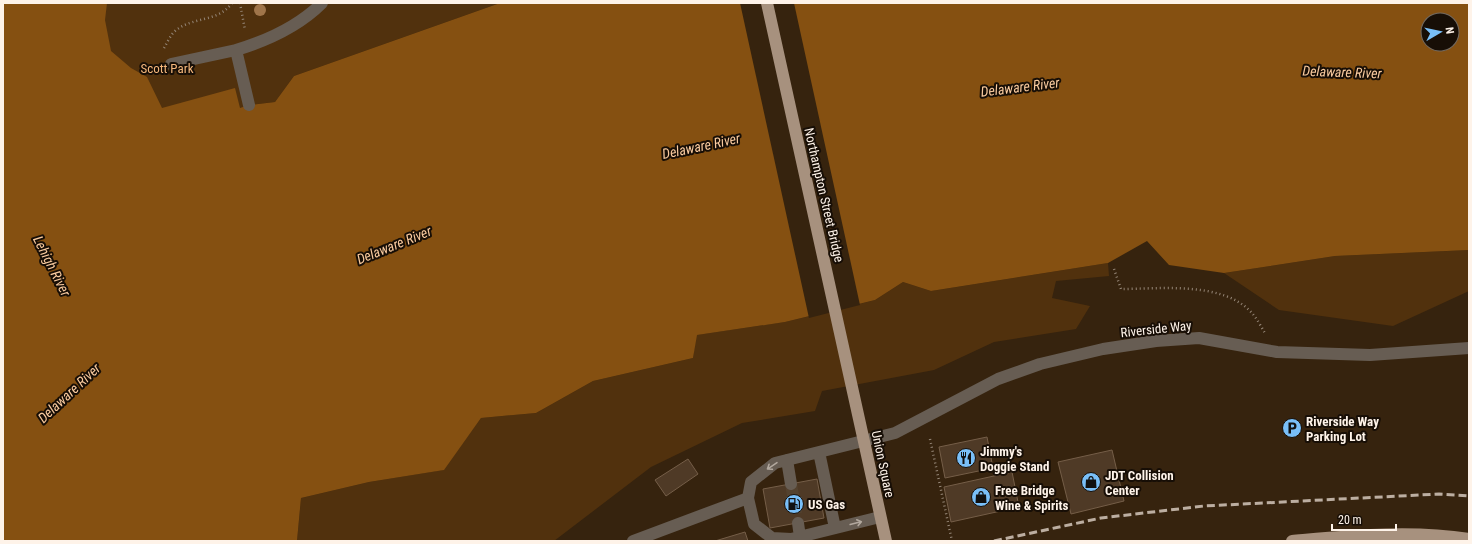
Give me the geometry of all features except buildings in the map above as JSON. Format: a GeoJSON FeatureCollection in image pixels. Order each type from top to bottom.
{"type":"FeatureCollection","features":[{"type":"Feature","properties":{"kind":"main road","name":"Northampton Street Bridge"},"geometry":{"type":"LineString","coordinates":[[767,3],[854,394]]}},
{"type":"Feature","properties":{"kind":"main road","name":"Union Square"},"geometry":{"type":"LineString","coordinates":[[854,394],[863,441],[886,541]]}},
{"type":"Feature","properties":{"kind":"main road"},"geometry":{"type":"LineString","coordinates":[[1292,541],[1399,534],[1434,535],[1469,539]]}},
{"type":"Feature","properties":{"kind":"street"},"geometry":{"type":"LineString","coordinates":[[172,64],[236,50],[276,35],[299,21],[322,3]]}},
{"type":"Feature","properties":{"kind":"street"},"geometry":{"type":"LineString","coordinates":[[236,50],[249,105]]}},
{"type":"Feature","properties":{"kind":"street","name":"Riverside Way"},"geometry":{"type":"LineString","coordinates":[[819,452],[895,433],[998,379],[1040,364],[1103,349],[1156,341],[1199,338],[1277,352],[1370,355],[1469,348]]}},
{"type":"Feature","properties":{"kind":"street"},"geometry":{"type":"LineString","coordinates":[[835,528],[819,452],[775,463],[752,482],[748,498],[754,524],[772,538],[791,539],[880,517]]}},
{"type":"Feature","properties":{"kind":"street"},"geometry":{"type":"LineString","coordinates":[[787,460],[791,484]]}},
{"type":"Feature","properties":{"kind":"street"},"geometry":{"type":"LineString","coordinates":[[634,541],[748,498]]}},
{"type":"Feature","properties":{"kind":"street"},"geometry":{"type":"LineString","coordinates":[[798,523],[800,536]]}},
{"type":"Feature","properties":{"kind":"path"},"geometry":{"type":"LineString","coordinates":[[164,48],[174,32],[184,26],[221,14],[232,3]]}},
{"type":"Feature","properties":{"kind":"path"},"geometry":{"type":"LineString","coordinates":[[240,3],[246,35]]}},
{"type":"Feature","properties":{"kind":"path"},"geometry":{"type":"LineString","coordinates":[[1114,268],[1121,289],[1199,289],[1231,298],[1251,312],[1277,352]]}},
{"type":"Feature","properties":{"kind":"path"},"geometry":{"type":"LineString","coordinates":[[930,439],[952,541]]}},
{"type":"Feature","properties":{"kind":"green space","name":"Scott Park"},"geometry":{"type":"Polygon","coordinates":[[[78,3],[500,3],[294,76],[275,102],[249,105],[164,140],[78,3]]]}},
{"type":"Feature","properties":{"kind":"green space"},"geometry":{"type":"Polygon","coordinates":[[[1469,250],[1469,291],[1393,326],[1279,310],[1224,273],[1335,256],[1469,250]]]}},
{"type":"Feature","properties":{"kind":"green space"},"geometry":{"type":"Polygon","coordinates":[[[1108,263],[1109,276],[1056,281],[1052,298],[1090,306],[1076,329],[994,342],[934,370],[822,391],[815,411],[742,423],[651,467],[554,541],[297,541],[301,498],[369,482],[443,470],[481,418],[536,413],[593,381],[693,358],[696,335],[785,322],[875,300],[903,282],[931,291],[1108,263]]]}},
{"type":"Feature","properties":{"kind":"water"},"geometry":{"type":"Polygon","coordinates":[[[3,3],[107,3],[105,20],[111,51],[131,68],[147,77],[162,108],[235,88],[240,108],[249,105],[275,102],[294,76],[500,3],[1469,3],[1469,250],[1335,256],[1224,273],[1169,265],[1147,241],[1108,263],[931,291],[903,282],[875,300],[785,322],[697,335],[693,358],[593,381],[536,413],[481,418],[444,470],[369,482],[301,498],[297,541],[3,541],[3,3]]]}},
{"type":"Feature","properties":{"kind":"pier"},"geometry":{"type":"Polygon","coordinates":[[[740,3],[794,3],[860,305],[809,318],[740,3]]]}},
{"type":"Feature","properties":{"kind":"tunnel"},"geometry":{"type":"LineString","coordinates":[[791,484],[798,523]]}},
{"type":"Feature","properties":{"kind":"railway"},"geometry":{"type":"LineString","coordinates":[[994,541],[1101,518],[1204,506],[1439,494],[1469,496]]}},
{"type":"Feature","properties":{"kind":"place","name":"Riverside Way Parking Lot"},"geometry":{"type":"Point","coordinates":[1292,428]}},
{"type":"Feature","properties":{"kind":"place","name":"Jimmy's Doggie Stand"},"geometry":{"type":"Point","coordinates":[966,458]}},
{"type":"Feature","properties":{"kind":"place","name":"JDT Collision Center"},"geometry":{"type":"Point","coordinates":[1091,482]}},
{"type":"Feature","properties":{"kind":"place","name":"Free Bridge Wine & Spirits"},"geometry":{"type":"Point","coordinates":[981,497]}},
{"type":"Feature","properties":{"kind":"place","name":"US Gas"},"geometry":{"type":"Point","coordinates":[794,504]}},
{"type":"Feature","properties":{"kind":"water label","name":"Delaware River"},"geometry":{"type":"Point","coordinates":[1342,72]}},
{"type":"Feature","properties":{"kind":"water label","name":"Delaware River"},"geometry":{"type":"Point","coordinates":[1020,87]}},
{"type":"Feature","properties":{"kind":"water label","name":"Delaware River"},"geometry":{"type":"Point","coordinates":[701,146]}},
{"type":"Feature","properties":{"kind":"water label","name":"Delaware River"},"geometry":{"type":"Point","coordinates":[394,245]}},
{"type":"Feature","properties":{"kind":"water label","name":"Lehigh River"},"geometry":{"type":"Point","coordinates":[52,266]}},
{"type":"Feature","properties":{"kind":"water label","name":"Delaware River"},"geometry":{"type":"Point","coordinates":[69,393]}}]}
